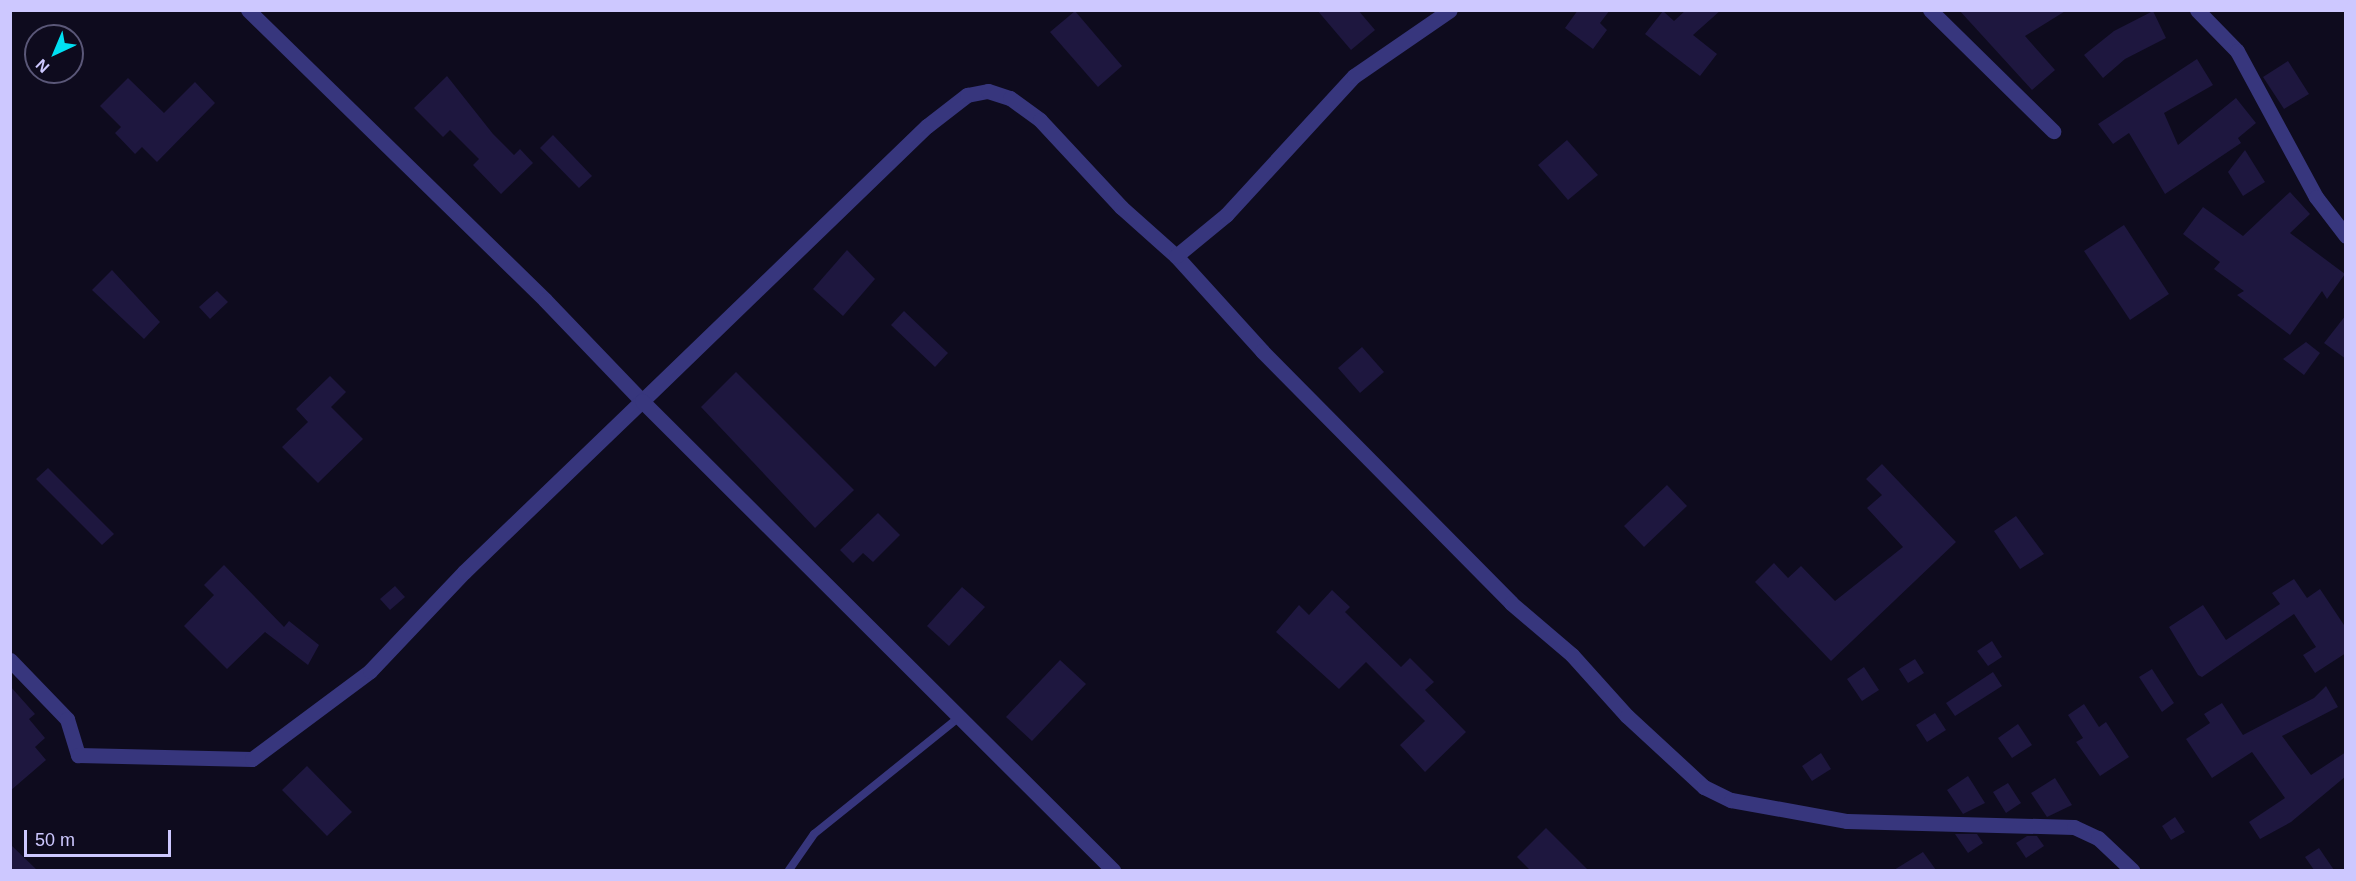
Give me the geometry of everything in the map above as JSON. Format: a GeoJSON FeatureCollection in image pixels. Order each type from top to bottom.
{"type":"FeatureCollection","features":[{"type":"Feature","properties":{"kind":"street"},"geometry":{"type":"LineString","coordinates":[[248,10],[545,300],[957,719],[1113,870]]}},
{"type":"Feature","properties":{"kind":"street"},"geometry":{"type":"LineString","coordinates":[[1176,256],[1226,215],[1354,76],[1450,10]]}},
{"type":"Feature","properties":{"kind":"street"},"geometry":{"type":"LineString","coordinates":[[1930,10],[2053,131]]}},
{"type":"Feature","properties":{"kind":"street"},"geometry":{"type":"LineString","coordinates":[[2198,10],[2237,51],[2316,197],[2346,236]]}},
{"type":"Feature","properties":{"kind":"street"},"geometry":{"type":"LineString","coordinates":[[10,660],[68,719],[78,755],[252,759],[370,671],[481,555],[927,126],[967,94],[988,91],[1010,98],[1040,120],[1121,207],[1176,256],[1262,351],[1511,603],[1572,655],[1627,716],[1704,787],[1731,800],[1847,820],[2074,827],[2098,838],[2132,870]]}},
{"type":"Feature","properties":{"kind":"lane"},"geometry":{"type":"LineString","coordinates":[[789,870],[814,834],[957,719]]}},
{"type":"Feature","properties":{"kind":"building"},"geometry":{"type":"Polygon","coordinates":[[[1317,10],[1358,10],[1375,30],[1351,50],[1317,10]]]}},
{"type":"Feature","properties":{"kind":"building"},"geometry":{"type":"Polygon","coordinates":[[[1578,10],[1610,10],[1600,23],[1607,30],[1593,49],[1565,28],[1578,10]]]}},
{"type":"Feature","properties":{"kind":"building"},"geometry":{"type":"Polygon","coordinates":[[[1686,10],[1721,10],[1693,35],[1717,54],[1700,76],[1645,34],[1663,11],[1674,21],[1686,10]]]}},
{"type":"Feature","properties":{"kind":"building"},"geometry":{"type":"Polygon","coordinates":[[[1959,10],[2067,10],[2025,36],[2055,70],[2032,90],[1959,10]]]}},
{"type":"Feature","properties":{"kind":"building"},"geometry":{"type":"Polygon","coordinates":[[[1075,11],[1122,66],[1098,87],[1050,32],[1075,11]]]}},
{"type":"Feature","properties":{"kind":"building"},"geometry":{"type":"Polygon","coordinates":[[[2153,11],[2166,38],[2125,59],[2103,78],[2084,55],[2114,31],[2153,11]]]}},
{"type":"Feature","properties":{"kind":"building"},"geometry":{"type":"Polygon","coordinates":[[[2197,59],[2213,85],[2164,113],[2178,145],[2236,98],[2256,123],[2238,138],[2241,143],[2165,194],[2129,133],[2113,144],[2098,124],[2197,59]]]}},
{"type":"Feature","properties":{"kind":"building"},"geometry":{"type":"Polygon","coordinates":[[[2288,61],[2309,94],[2284,109],[2263,77],[2288,61]]]}},
{"type":"Feature","properties":{"kind":"building"},"geometry":{"type":"Polygon","coordinates":[[[447,76],[493,134],[514,155],[520,149],[533,163],[501,194],[473,165],[479,159],[450,130],[443,137],[414,108],[447,76]]]}},
{"type":"Feature","properties":{"kind":"building"},"geometry":{"type":"Polygon","coordinates":[[[128,78],[164,113],[195,82],[215,103],[157,162],[142,147],[135,154],[115,133],[121,127],[100,106],[128,78]]]}},
{"type":"Feature","properties":{"kind":"building"},"geometry":{"type":"Polygon","coordinates":[[[553,135],[592,176],[579,188],[540,148],[553,135]]]}},
{"type":"Feature","properties":{"kind":"building"},"geometry":{"type":"Polygon","coordinates":[[[1567,140],[1598,175],[1568,200],[1538,165],[1567,140]]]}},
{"type":"Feature","properties":{"kind":"building"},"geometry":{"type":"Polygon","coordinates":[[[2245,150],[2265,182],[2243,196],[2228,172],[2245,150]]]}},
{"type":"Feature","properties":{"kind":"building"},"geometry":{"type":"Polygon","coordinates":[[[2290,192],[2310,214],[2290,233],[2345,274],[2327,299],[2322,291],[2290,335],[2237,295],[2244,291],[2214,269],[2220,262],[2183,234],[2203,207],[2243,236],[2290,192]]]}},
{"type":"Feature","properties":{"kind":"building"},"geometry":{"type":"Polygon","coordinates":[[[2124,225],[2169,294],[2130,320],[2084,251],[2124,225]]]}},
{"type":"Feature","properties":{"kind":"building"},"geometry":{"type":"Polygon","coordinates":[[[847,250],[875,279],[843,316],[813,289],[847,250]]]}},
{"type":"Feature","properties":{"kind":"building"},"geometry":{"type":"Polygon","coordinates":[[[112,270],[160,322],[144,339],[92,290],[112,270]]]}},
{"type":"Feature","properties":{"kind":"building"},"geometry":{"type":"Polygon","coordinates":[[[217,291],[228,302],[210,319],[199,307],[217,291]]]}},
{"type":"Feature","properties":{"kind":"building"},"geometry":{"type":"Polygon","coordinates":[[[904,311],[948,353],[935,367],[891,325],[904,311]]]}},
{"type":"Feature","properties":{"kind":"building"},"geometry":{"type":"Polygon","coordinates":[[[2346,315],[2346,359],[2324,343],[2346,315]]]}},
{"type":"Feature","properties":{"kind":"building"},"geometry":{"type":"Polygon","coordinates":[[[2306,342],[2320,353],[2304,375],[2283,359],[2306,342]]]}},
{"type":"Feature","properties":{"kind":"building"},"geometry":{"type":"Polygon","coordinates":[[[1362,347],[1384,372],[1360,393],[1338,368],[1362,347]]]}},
{"type":"Feature","properties":{"kind":"building"},"geometry":{"type":"Polygon","coordinates":[[[736,372],[854,490],[815,528],[701,407],[736,372]]]}},
{"type":"Feature","properties":{"kind":"building"},"geometry":{"type":"Polygon","coordinates":[[[330,376],[346,392],[331,407],[363,439],[318,483],[282,447],[308,422],[296,409],[330,376]]]}},
{"type":"Feature","properties":{"kind":"building"},"geometry":{"type":"Polygon","coordinates":[[[1882,464],[1956,542],[1831,661],[1755,582],[1774,563],[1788,578],[1801,566],[1835,601],[1903,547],[1867,508],[1882,495],[1866,479],[1882,464]]]}},
{"type":"Feature","properties":{"kind":"building"},"geometry":{"type":"Polygon","coordinates":[[[48,468],[114,534],[102,545],[36,479],[48,468]]]}},
{"type":"Feature","properties":{"kind":"building"},"geometry":{"type":"Polygon","coordinates":[[[1667,485],[1687,506],[1644,547],[1624,526],[1667,485]]]}},
{"type":"Feature","properties":{"kind":"building"},"geometry":{"type":"Polygon","coordinates":[[[878,513],[900,535],[873,562],[863,553],[853,563],[840,550],[878,513]]]}},
{"type":"Feature","properties":{"kind":"building"},"geometry":{"type":"Polygon","coordinates":[[[2016,516],[2044,554],[2020,569],[1994,531],[2016,516]]]}},
{"type":"Feature","properties":{"kind":"building"},"geometry":{"type":"Polygon","coordinates":[[[224,565],[284,627],[289,621],[319,645],[308,665],[265,632],[227,669],[184,626],[214,595],[204,585],[224,565]]]}},
{"type":"Feature","properties":{"kind":"building"},"geometry":{"type":"Polygon","coordinates":[[[2294,579],[2307,598],[2320,589],[2346,628],[2346,653],[2315,673],[2303,655],[2316,647],[2294,614],[2202,677],[2198,675],[2169,627],[2203,605],[2226,640],[2280,604],[2272,593],[2294,579]]]}},
{"type":"Feature","properties":{"kind":"building"},"geometry":{"type":"Polygon","coordinates":[[[395,586],[405,597],[390,610],[380,599],[395,586]]]}},
{"type":"Feature","properties":{"kind":"building"},"geometry":{"type":"Polygon","coordinates":[[[962,587],[985,607],[949,646],[927,626],[962,587]]]}},
{"type":"Feature","properties":{"kind":"building"},"geometry":{"type":"Polygon","coordinates":[[[1332,590],[1350,607],[1345,612],[1401,667],[1410,658],[1434,682],[1425,690],[1466,732],[1425,772],[1400,745],[1425,721],[1366,662],[1339,689],[1276,632],[1299,605],[1309,615],[1332,590]]]}},
{"type":"Feature","properties":{"kind":"building"},"geometry":{"type":"Polygon","coordinates":[[[1992,641],[2002,657],[1988,666],[1977,651],[1992,641]]]}},
{"type":"Feature","properties":{"kind":"building"},"geometry":{"type":"Polygon","coordinates":[[[1915,659],[1924,673],[1908,683],[1899,669],[1915,659]]]}},
{"type":"Feature","properties":{"kind":"building"},"geometry":{"type":"Polygon","coordinates":[[[1060,660],[1086,684],[1032,741],[1006,717],[1060,660]]]}},
{"type":"Feature","properties":{"kind":"building"},"geometry":{"type":"Polygon","coordinates":[[[1864,667],[1879,690],[1862,701],[1847,679],[1864,667]]]}},
{"type":"Feature","properties":{"kind":"building"},"geometry":{"type":"Polygon","coordinates":[[[2152,669],[2174,703],[2162,712],[2139,677],[2152,669]]]}},
{"type":"Feature","properties":{"kind":"building"},"geometry":{"type":"Polygon","coordinates":[[[1993,672],[2002,686],[1955,716],[1946,703],[1993,672]]]}},
{"type":"Feature","properties":{"kind":"building"},"geometry":{"type":"Polygon","coordinates":[[[10,686],[35,714],[29,719],[45,738],[35,747],[46,760],[10,791],[10,686]]]}},
{"type":"Feature","properties":{"kind":"building"},"geometry":{"type":"Polygon","coordinates":[[[2326,686],[2338,707],[2282,736],[2311,775],[2346,752],[2346,776],[2291,822],[2260,839],[2249,822],[2285,798],[2252,752],[2212,778],[2186,739],[2210,723],[2204,714],[2222,703],[2243,735],[2314,698],[2326,686]]]}},
{"type":"Feature","properties":{"kind":"building"},"geometry":{"type":"Polygon","coordinates":[[[2084,704],[2099,727],[2106,722],[2129,757],[2100,776],[2076,742],[2083,738],[2068,715],[2084,704]]]}},
{"type":"Feature","properties":{"kind":"building"},"geometry":{"type":"Polygon","coordinates":[[[1935,713],[1946,730],[1927,742],[1916,725],[1935,713]]]}},
{"type":"Feature","properties":{"kind":"building"},"geometry":{"type":"Polygon","coordinates":[[[2018,724],[2032,745],[2012,758],[1998,738],[2018,724]]]}},
{"type":"Feature","properties":{"kind":"building"},"geometry":{"type":"Polygon","coordinates":[[[1821,753],[1831,769],[1812,781],[1802,766],[1821,753]]]}},
{"type":"Feature","properties":{"kind":"building"},"geometry":{"type":"Polygon","coordinates":[[[307,766],[352,812],[327,836],[282,790],[307,766]]]}},
{"type":"Feature","properties":{"kind":"building"},"geometry":{"type":"Polygon","coordinates":[[[1968,776],[1985,803],[1963,814],[1947,790],[1968,776]]]}},
{"type":"Feature","properties":{"kind":"building"},"geometry":{"type":"Polygon","coordinates":[[[2055,778],[2072,805],[2047,817],[2031,793],[2055,778]]]}},
{"type":"Feature","properties":{"kind":"building"},"geometry":{"type":"Polygon","coordinates":[[[2008,783],[2021,803],[2006,813],[1993,792],[2008,783]]]}},
{"type":"Feature","properties":{"kind":"building"},"geometry":{"type":"Polygon","coordinates":[[[2175,817],[2185,832],[2171,840],[2162,826],[2175,817]]]}},
{"type":"Feature","properties":{"kind":"building"},"geometry":{"type":"Polygon","coordinates":[[[1546,828],[1588,870],[1530,870],[1517,857],[1546,828]]]}},
{"type":"Feature","properties":{"kind":"building"},"geometry":{"type":"Polygon","coordinates":[[[1955,834],[1977,834],[1983,843],[1968,853],[1955,834]]]}},
{"type":"Feature","properties":{"kind":"building"},"geometry":{"type":"Polygon","coordinates":[[[2027,836],[2037,836],[2044,846],[2026,858],[2016,843],[2027,836]]]}},
{"type":"Feature","properties":{"kind":"building"},"geometry":{"type":"Polygon","coordinates":[[[10,844],[37,870],[10,870],[10,844]]]}},
{"type":"Feature","properties":{"kind":"building"},"geometry":{"type":"Polygon","coordinates":[[[2319,848],[2334,870],[2314,870],[2305,857],[2319,848]]]}},
{"type":"Feature","properties":{"kind":"building"},"geometry":{"type":"Polygon","coordinates":[[[1923,852],[1936,870],[1894,870],[1923,852]]]}}]}
